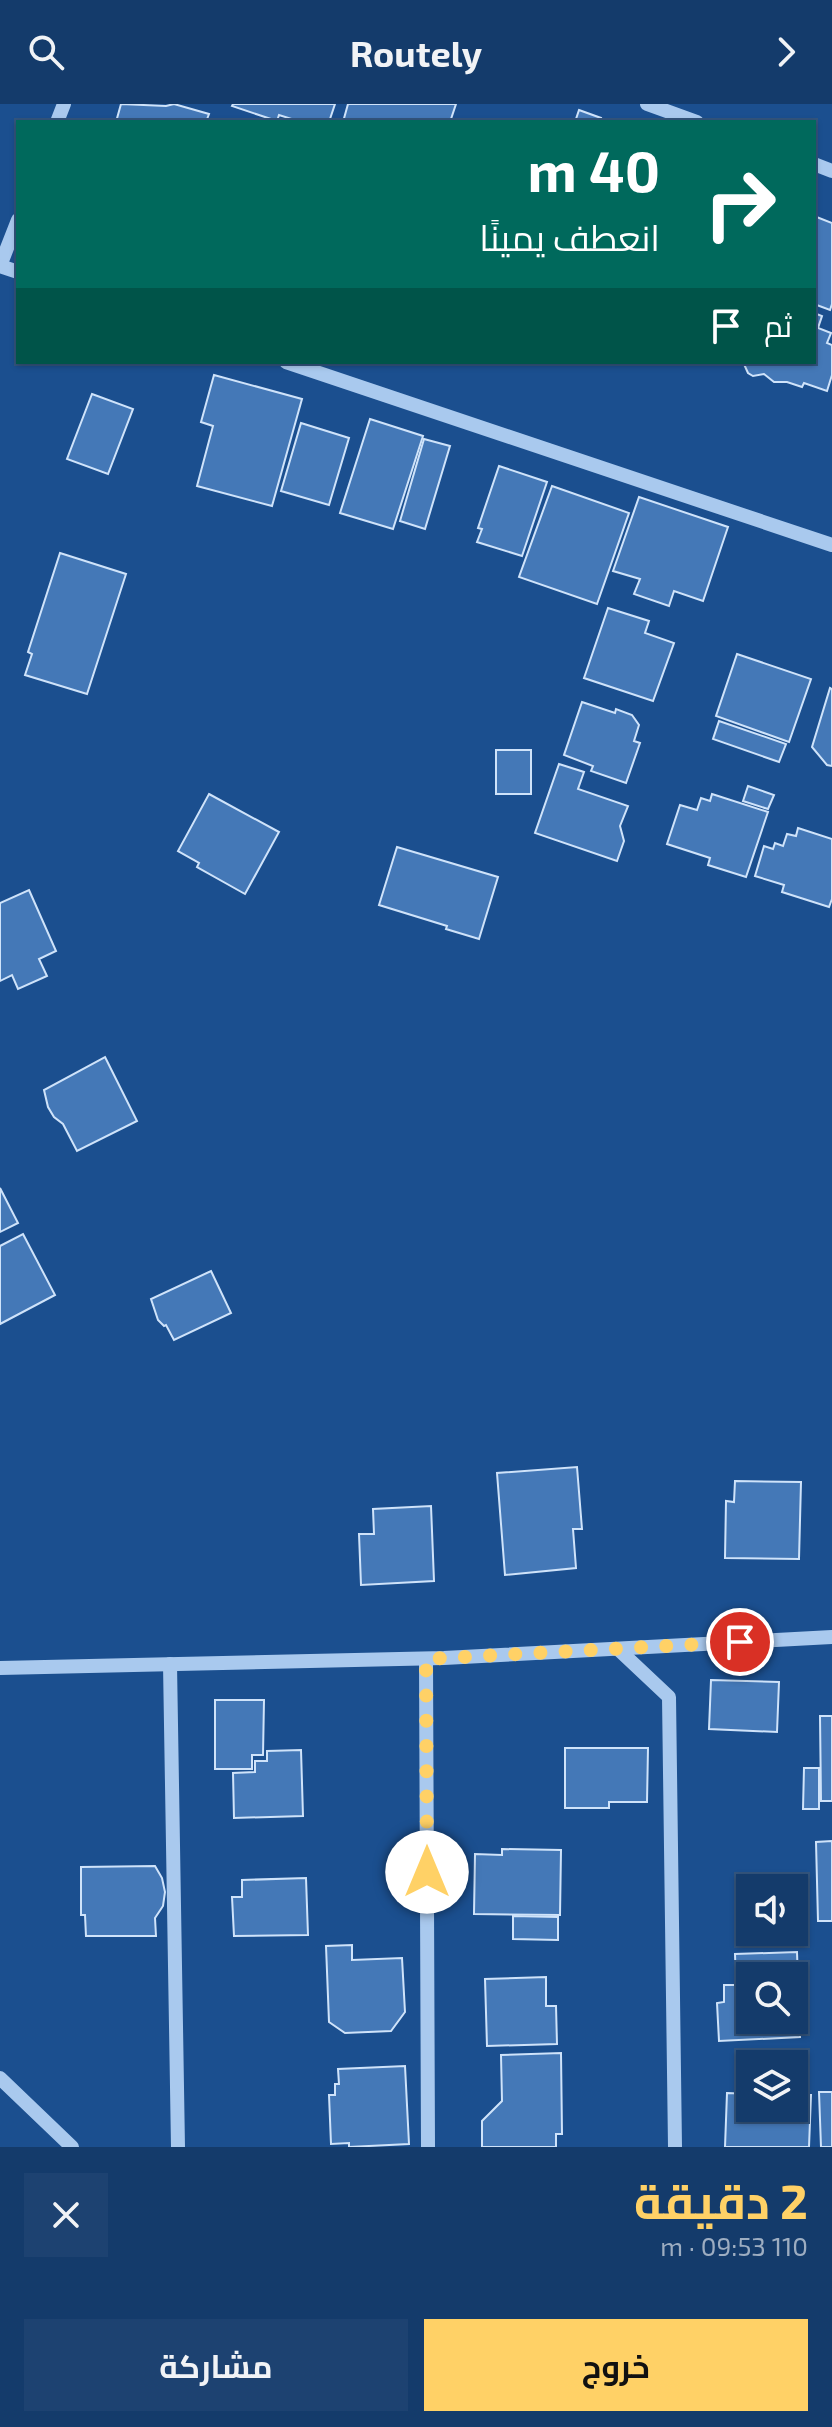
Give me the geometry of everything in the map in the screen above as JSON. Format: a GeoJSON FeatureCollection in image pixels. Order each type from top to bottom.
{"type":"FeatureCollection","features":[{"type":"Feature","properties":{"kind":"street"},"geometry":{"type":"LineString","coordinates":[[647,104],[691,120]]}},
{"type":"Feature","properties":{"kind":"street"},"geometry":{"type":"LineString","coordinates":[[0,266],[16,225]]}},
{"type":"Feature","properties":{"kind":"street"},"geometry":{"type":"LineString","coordinates":[[292,364],[832,545]]}},
{"type":"Feature","properties":{"kind":"street"},"geometry":{"type":"LineString","coordinates":[[0,1668],[426,1659],[832,1637]]}},
{"type":"Feature","properties":{"kind":"street"},"geometry":{"type":"LineString","coordinates":[[618,1649],[669,1697],[675,2147]]}},
{"type":"Feature","properties":{"kind":"street"},"geometry":{"type":"LineString","coordinates":[[426,1659],[428,2147]]}},
{"type":"Feature","properties":{"kind":"street"},"geometry":{"type":"LineString","coordinates":[[170,1664],[178,2147]]}},
{"type":"Feature","properties":{"kind":"street"},"geometry":{"type":"LineString","coordinates":[[0,2078],[72,2147]]}},
{"type":"Feature","properties":{"kind":"building"},"geometry":{"type":"Polygon","coordinates":[[[121,104],[174,104],[209,114],[207,120],[117,120],[121,104]]]}},
{"type":"Feature","properties":{"kind":"building"},"geometry":{"type":"Polygon","coordinates":[[[335,104],[330,120],[295,120],[279,115],[274,120],[232,106],[335,104]]]}},
{"type":"Feature","properties":{"kind":"building"},"geometry":{"type":"Polygon","coordinates":[[[348,104],[456,104],[451,120],[344,120],[348,104]]]}},
{"type":"Feature","properties":{"kind":"building"},"geometry":{"type":"Polygon","coordinates":[[[579,110],[601,118],[600,120],[576,120],[579,110]]]}},
{"type":"Feature","properties":{"kind":"building"},"geometry":{"type":"Polygon","coordinates":[[[816,217],[832,223],[830,310],[816,305],[816,217]]]}},
{"type":"Feature","properties":{"kind":"building"},"geometry":{"type":"Polygon","coordinates":[[[816,314],[822,316],[818,328],[831,333],[827,343],[832,345],[832,375],[827,391],[804,383],[802,387],[774,382],[764,374],[753,376],[744,364],[816,364],[816,314]]]}},
{"type":"Feature","properties":{"kind":"building"},"geometry":{"type":"Polygon","coordinates":[[[214,375],[302,399],[272,506],[197,486],[213,426],[201,422],[214,375]]]}},
{"type":"Feature","properties":{"kind":"building"},"geometry":{"type":"Polygon","coordinates":[[[92,394],[133,409],[108,474],[67,459],[92,394]]]}},
{"type":"Feature","properties":{"kind":"building"},"geometry":{"type":"Polygon","coordinates":[[[370,419],[423,436],[393,529],[340,513],[370,419]]]}},
{"type":"Feature","properties":{"kind":"building"},"geometry":{"type":"Polygon","coordinates":[[[301,423],[349,438],[329,505],[281,491],[301,423]]]}},
{"type":"Feature","properties":{"kind":"building"},"geometry":{"type":"Polygon","coordinates":[[[424,439],[450,446],[425,529],[400,521],[424,439]]]}},
{"type":"Feature","properties":{"kind":"building"},"geometry":{"type":"Polygon","coordinates":[[[499,466],[547,482],[522,556],[477,542],[482,529],[478,528],[499,466]]]}},
{"type":"Feature","properties":{"kind":"building"},"geometry":{"type":"Polygon","coordinates":[[[552,486],[629,513],[597,604],[519,577],[552,486]]]}},
{"type":"Feature","properties":{"kind":"building"},"geometry":{"type":"Polygon","coordinates":[[[639,497],[728,527],[703,601],[674,591],[669,606],[634,594],[640,579],[613,571],[639,497]]]}},
{"type":"Feature","properties":{"kind":"building"},"geometry":{"type":"Polygon","coordinates":[[[60,553],[126,574],[87,694],[25,675],[32,654],[28,652],[60,553]]]}},
{"type":"Feature","properties":{"kind":"building"},"geometry":{"type":"Polygon","coordinates":[[[608,608],[649,621],[645,633],[674,643],[653,701],[584,678],[608,608]]]}},
{"type":"Feature","properties":{"kind":"building"},"geometry":{"type":"Polygon","coordinates":[[[737,654],[811,679],[789,742],[716,716],[737,654]]]}},
{"type":"Feature","properties":{"kind":"building"},"geometry":{"type":"Polygon","coordinates":[[[830,688],[832,766],[827,765],[812,747],[830,688]]]}},
{"type":"Feature","properties":{"kind":"building"},"geometry":{"type":"Polygon","coordinates":[[[582,702],[632,715],[639,725],[634,741],[640,743],[626,783],[591,771],[593,766],[564,755],[582,702]]]}},
{"type":"Feature","properties":{"kind":"building"},"geometry":{"type":"Polygon","coordinates":[[[719,721],[786,744],[779,762],[713,739],[719,721]]]}},
{"type":"Feature","properties":{"kind":"building"},"geometry":{"type":"Polygon","coordinates":[[[496,750],[531,750],[531,794],[496,794],[496,750]]]}},
{"type":"Feature","properties":{"kind":"building"},"geometry":{"type":"Polygon","coordinates":[[[559,764],[584,772],[578,789],[628,806],[620,826],[624,841],[617,861],[535,833],[559,764]]]}},
{"type":"Feature","properties":{"kind":"building"},"geometry":{"type":"Polygon","coordinates":[[[748,786],[774,795],[768,809],[743,801],[748,786]]]}},
{"type":"Feature","properties":{"kind":"building"},"geometry":{"type":"Polygon","coordinates":[[[209,794],[279,832],[245,894],[197,867],[199,863],[178,851],[209,794]]]}},
{"type":"Feature","properties":{"kind":"building"},"geometry":{"type":"Polygon","coordinates":[[[712,794],[768,812],[746,877],[708,865],[710,858],[667,844],[680,805],[697,810],[701,798],[710,801],[712,794]]]}},
{"type":"Feature","properties":{"kind":"building"},"geometry":{"type":"Polygon","coordinates":[[[798,828],[832,839],[832,899],[829,907],[782,892],[784,885],[755,876],[764,846],[773,849],[775,843],[783,846],[787,834],[796,836],[798,828]]]}},
{"type":"Feature","properties":{"kind":"building"},"geometry":{"type":"Polygon","coordinates":[[[397,847],[498,877],[479,939],[379,905],[397,847]]]}},
{"type":"Feature","properties":{"kind":"building"},"geometry":{"type":"Polygon","coordinates":[[[29,890],[56,951],[39,959],[47,976],[18,989],[12,975],[0,981],[0,903],[29,890]]]}},
{"type":"Feature","properties":{"kind":"building"},"geometry":{"type":"Polygon","coordinates":[[[105,1057],[137,1121],[77,1151],[63,1124],[48,1107],[44,1090],[105,1057]]]}},
{"type":"Feature","properties":{"kind":"building"},"geometry":{"type":"Polygon","coordinates":[[[0,1188],[18,1223],[0,1232],[0,1188]]]}},
{"type":"Feature","properties":{"kind":"building"},"geometry":{"type":"Polygon","coordinates":[[[23,1234],[55,1295],[0,1324],[0,1246],[23,1234]]]}},
{"type":"Feature","properties":{"kind":"building"},"geometry":{"type":"Polygon","coordinates":[[[211,1271],[231,1313],[174,1340],[166,1325],[158,1320],[151,1299],[211,1271]]]}},
{"type":"Feature","properties":{"kind":"building"},"geometry":{"type":"Polygon","coordinates":[[[577,1467],[582,1529],[573,1529],[576,1568],[505,1575],[497,1473],[577,1467]]]}},
{"type":"Feature","properties":{"kind":"building"},"geometry":{"type":"Polygon","coordinates":[[[735,1481],[801,1482],[799,1559],[725,1558],[726,1501],[734,1502],[735,1481]]]}},
{"type":"Feature","properties":{"kind":"building"},"geometry":{"type":"Polygon","coordinates":[[[431,1506],[434,1581],[361,1585],[359,1534],[374,1534],[373,1509],[431,1506]]]}},
{"type":"Feature","properties":{"kind":"building"},"geometry":{"type":"Polygon","coordinates":[[[711,1680],[779,1682],[777,1732],[709,1729],[711,1680]]]}},
{"type":"Feature","properties":{"kind":"building"},"geometry":{"type":"Polygon","coordinates":[[[215,1700],[264,1700],[263,1755],[252,1755],[252,1769],[215,1769],[215,1700]]]}},
{"type":"Feature","properties":{"kind":"building"},"geometry":{"type":"Polygon","coordinates":[[[820,1716],[832,1716],[832,1801],[821,1801],[820,1716]]]}},
{"type":"Feature","properties":{"kind":"building"},"geometry":{"type":"Polygon","coordinates":[[[565,1748],[648,1748],[647,1802],[609,1802],[609,1808],[565,1808],[565,1748]]]}},
{"type":"Feature","properties":{"kind":"building"},"geometry":{"type":"Polygon","coordinates":[[[301,1750],[303,1816],[234,1818],[233,1773],[255,1772],[255,1761],[267,1761],[267,1751],[301,1750]]]}},
{"type":"Feature","properties":{"kind":"building"},"geometry":{"type":"Polygon","coordinates":[[[804,1768],[819,1768],[819,1809],[803,1809],[804,1768]]]}},
{"type":"Feature","properties":{"kind":"building"},"geometry":{"type":"Polygon","coordinates":[[[832,1841],[832,1921],[818,1921],[816,1842],[832,1841]]]}},
{"type":"Feature","properties":{"kind":"building"},"geometry":{"type":"Polygon","coordinates":[[[502,1849],[561,1850],[560,1915],[474,1914],[475,1854],[502,1855],[502,1849]]]}},
{"type":"Feature","properties":{"kind":"building"},"geometry":{"type":"Polygon","coordinates":[[[155,1866],[165,1892],[163,1906],[155,1918],[156,1936],[86,1936],[85,1915],[81,1915],[81,1867],[155,1866]]]}},
{"type":"Feature","properties":{"kind":"building"},"geometry":{"type":"Polygon","coordinates":[[[306,1878],[308,1935],[234,1936],[232,1897],[242,1897],[242,1880],[306,1878]]]}},
{"type":"Feature","properties":{"kind":"building"},"geometry":{"type":"Polygon","coordinates":[[[513,1916],[558,1917],[558,1940],[513,1939],[513,1916]]]}},
{"type":"Feature","properties":{"kind":"building"},"geometry":{"type":"Polygon","coordinates":[[[352,1945],[352,1960],[402,1958],[405,2012],[391,2031],[345,2033],[329,2022],[326,1946],[352,1945]]]}},
{"type":"Feature","properties":{"kind":"building"},"geometry":{"type":"Polygon","coordinates":[[[797,1952],[797,1962],[736,1962],[736,1985],[735,1954],[797,1952]]]}},
{"type":"Feature","properties":{"kind":"building"},"geometry":{"type":"Polygon","coordinates":[[[546,1977],[546,2006],[556,2006],[557,2044],[487,2046],[485,1979],[546,1977]]]}},
{"type":"Feature","properties":{"kind":"building"},"geometry":{"type":"Polygon","coordinates":[[[724,1985],[736,1985],[736,2034],[800,2034],[800,2037],[719,2041],[717,2003],[724,2002],[724,1985]]]}},
{"type":"Feature","properties":{"kind":"building"},"geometry":{"type":"Polygon","coordinates":[[[561,2053],[562,2134],[556,2134],[556,2147],[482,2147],[482,2121],[502,2101],[501,2055],[561,2053]]]}},
{"type":"Feature","properties":{"kind":"building"},"geometry":{"type":"Polygon","coordinates":[[[405,2066],[409,2144],[349,2147],[349,2143],[331,2144],[329,2095],[335,2095],[335,2084],[339,2084],[338,2069],[405,2066]]]}},
{"type":"Feature","properties":{"kind":"building"},"geometry":{"type":"Polygon","coordinates":[[[819,2092],[832,2092],[832,2147],[821,2147],[819,2092]]]}},
{"type":"Feature","properties":{"kind":"building"},"geometry":{"type":"Polygon","coordinates":[[[727,2093],[736,2093],[736,2122],[808,2122],[808,2095],[811,2095],[809,2147],[725,2147],[727,2093]]]}},
{"type":"Feature","properties":{"kind":"route"},"geometry":{"type":"LineString","coordinates":[[427,1872],[426,1659],[740,1642]]}}]}
